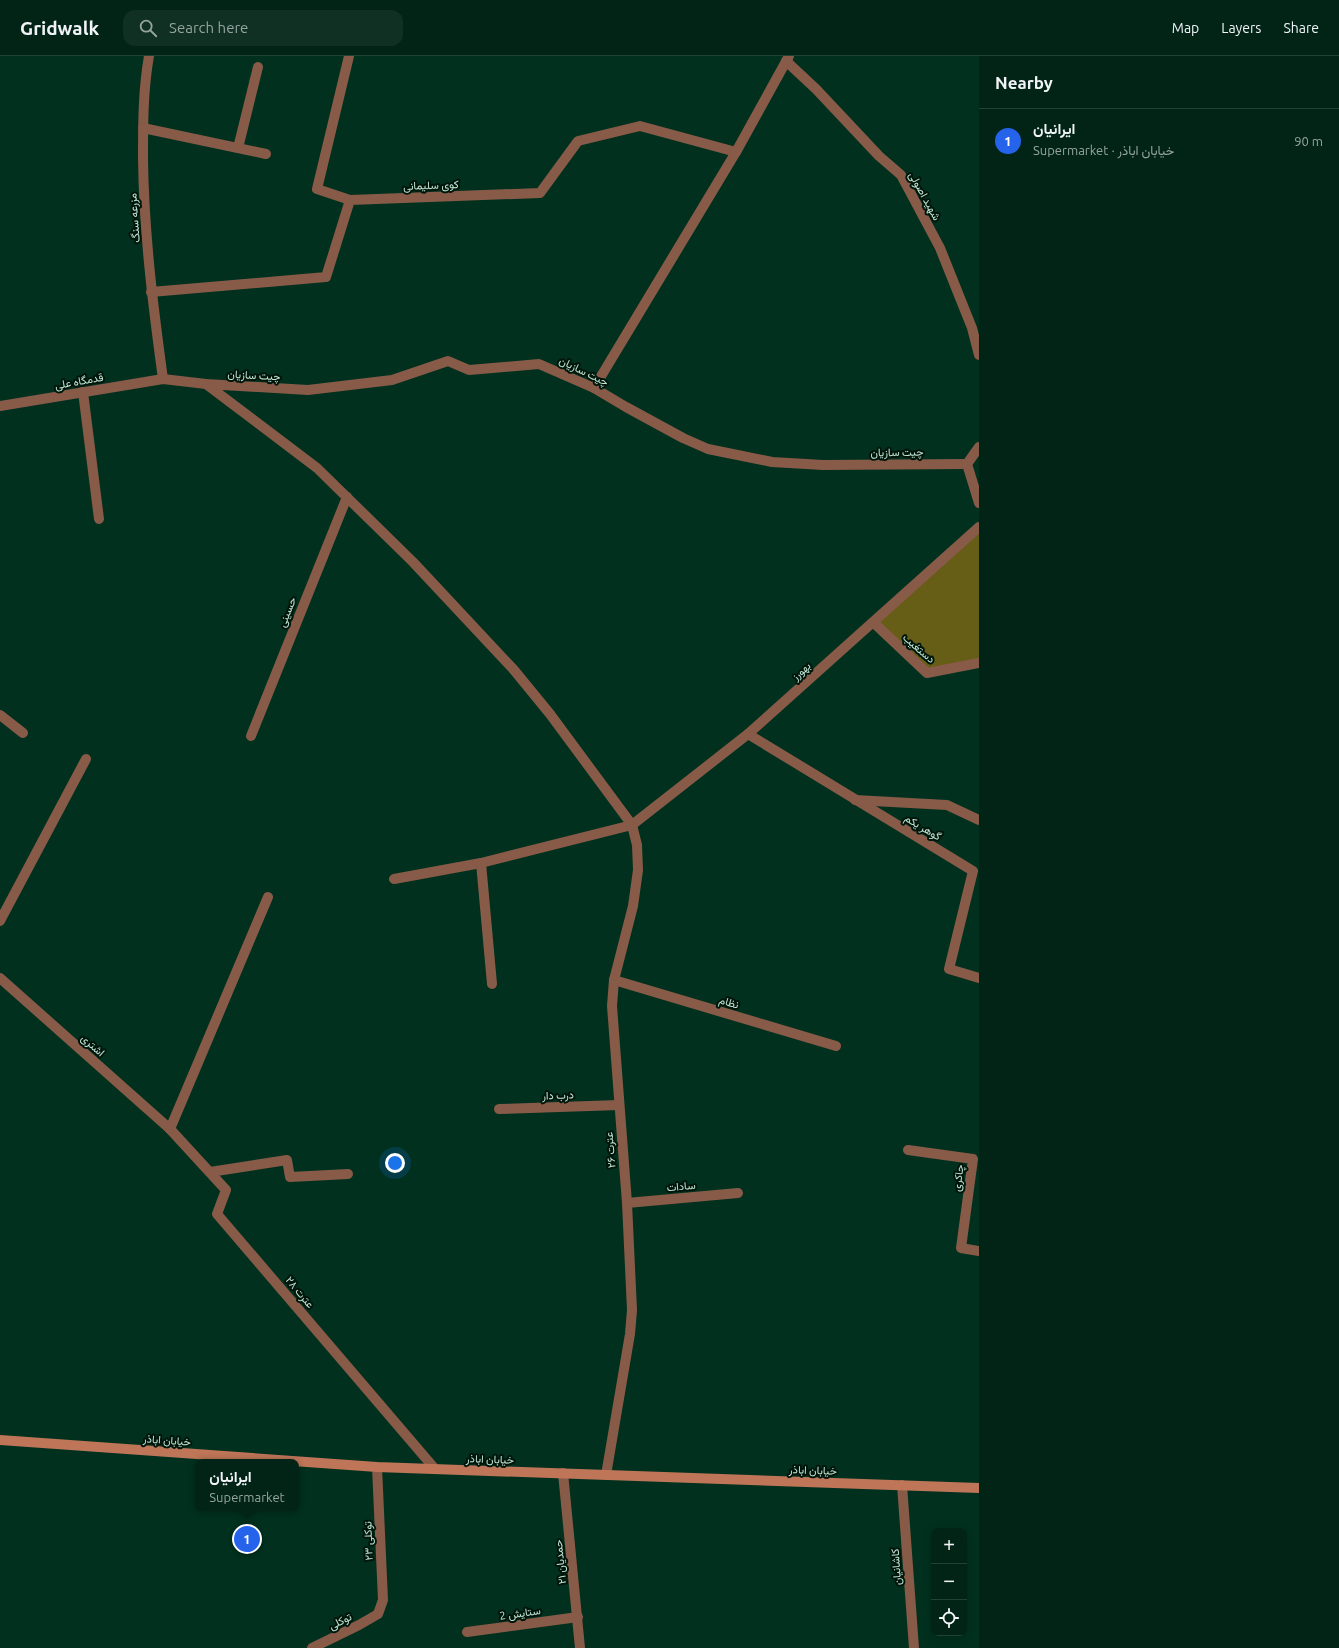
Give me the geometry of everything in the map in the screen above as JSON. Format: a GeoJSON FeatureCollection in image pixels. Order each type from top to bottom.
{"type":"FeatureCollection","features":[{"type":"Feature","properties":{"kind":"main road","name":"خیابان اباذر"},"geometry":{"type":"LineString","coordinates":[[0,1440],[265,1459]]}},
{"type":"Feature","properties":{"kind":"main road","name":"خیابان اباذر"},"geometry":{"type":"LineString","coordinates":[[299,1461],[377,1467],[979,1488]]}},
{"type":"Feature","properties":{"kind":"street","name":"مزرعه سنگ"},"geometry":{"type":"LineString","coordinates":[[149,56],[145,81],[143,128],[144,200],[151,292],[163,379]]}},
{"type":"Feature","properties":{"kind":"street"},"geometry":{"type":"LineString","coordinates":[[151,292],[326,277],[350,200],[317,189],[349,56]]}},
{"type":"Feature","properties":{"kind":"street"},"geometry":{"type":"LineString","coordinates":[[594,388],[736,152],[788,59]]}},
{"type":"Feature","properties":{"kind":"street","name":"شهید اصولی"},"geometry":{"type":"LineString","coordinates":[[788,59],[879,156],[901,175],[940,248],[972,328],[979,355]]}},
{"type":"Feature","properties":{"kind":"street"},"geometry":{"type":"LineString","coordinates":[[238,148],[258,67]]}},
{"type":"Feature","properties":{"kind":"street","name":"کوی سلیمانی"},"geometry":{"type":"LineString","coordinates":[[350,200],[540,193],[578,141],[640,126],[736,152]]}},
{"type":"Feature","properties":{"kind":"street"},"geometry":{"type":"LineString","coordinates":[[143,128],[266,154]]}},
{"type":"Feature","properties":{"kind":"street","name":"چیت سازیان"},"geometry":{"type":"LineString","coordinates":[[163,379],[206,384],[308,390],[392,380],[448,361],[469,370],[539,364],[594,388],[683,438],[708,449],[765,461],[823,465],[968,464]]}},
{"type":"Feature","properties":{"kind":"street","name":"قدمگاه علی"},"geometry":{"type":"LineString","coordinates":[[0,406],[163,379]]}},
{"type":"Feature","properties":{"kind":"street"},"geometry":{"type":"LineString","coordinates":[[206,384],[317,468],[413,562],[514,670],[550,714],[632,825],[481,863],[394,879]]}},
{"type":"Feature","properties":{"kind":"street"},"geometry":{"type":"LineString","coordinates":[[82,392],[99,519]]}},
{"type":"Feature","properties":{"kind":"street"},"geometry":{"type":"LineString","coordinates":[[979,447],[968,464],[979,504]]}},
{"type":"Feature","properties":{"kind":"street","name":"حسینی"},"geometry":{"type":"LineString","coordinates":[[251,736],[346,497]]}},
{"type":"Feature","properties":{"kind":"street","name":"بهورز"},"geometry":{"type":"LineString","coordinates":[[632,825],[748,734],[874,623],[979,527]]}},
{"type":"Feature","properties":{"kind":"street","name":"دستغیب"},"geometry":{"type":"LineString","coordinates":[[874,623],[927,673],[979,663]]}},
{"type":"Feature","properties":{"kind":"street"},"geometry":{"type":"LineString","coordinates":[[0,715],[23,732]]}},
{"type":"Feature","properties":{"kind":"street","name":"گوهر یکم"},"geometry":{"type":"LineString","coordinates":[[748,734],[973,871],[949,969],[979,978]]}},
{"type":"Feature","properties":{"kind":"street"},"geometry":{"type":"LineString","coordinates":[[0,921],[86,758]]}},
{"type":"Feature","properties":{"kind":"street"},"geometry":{"type":"LineString","coordinates":[[855,800],[947,804],[979,820]]}},
{"type":"Feature","properties":{"kind":"street","name":"عترت ۲۶"},"geometry":{"type":"LineString","coordinates":[[606,1475],[630,1334],[632,1310],[627,1203],[613,1025],[614,980],[633,906],[638,870],[637,845],[632,825]]}},
{"type":"Feature","properties":{"kind":"street"},"geometry":{"type":"LineString","coordinates":[[481,863],[492,984]]}},
{"type":"Feature","properties":{"kind":"street"},"geometry":{"type":"LineString","coordinates":[[170,1129],[268,897]]}},
{"type":"Feature","properties":{"kind":"street","name":"اشتری"},"geometry":{"type":"LineString","coordinates":[[0,978],[170,1129]]}},
{"type":"Feature","properties":{"kind":"street","name":"نظام"},"geometry":{"type":"LineString","coordinates":[[614,980],[836,1046]]}},
{"type":"Feature","properties":{"kind":"street","name":"درب دار"},"geometry":{"type":"LineString","coordinates":[[499,1109],[619,1105]]}},
{"type":"Feature","properties":{"kind":"street","name":"عترت ۲۸"},"geometry":{"type":"LineString","coordinates":[[170,1129],[226,1190],[217,1214],[435,1469]]}},
{"type":"Feature","properties":{"kind":"street","name":"چاکری"},"geometry":{"type":"LineString","coordinates":[[908,1150],[973,1159],[962,1248],[979,1250]]}},
{"type":"Feature","properties":{"kind":"street"},"geometry":{"type":"LineString","coordinates":[[210,1172],[287,1160],[290,1177],[348,1174]]}},
{"type":"Feature","properties":{"kind":"street","name":"سادات"},"geometry":{"type":"LineString","coordinates":[[627,1203],[738,1193]]}},
{"type":"Feature","properties":{"kind":"street","name":"توکلی ۲۳"},"geometry":{"type":"LineString","coordinates":[[377,1467],[383,1600],[378,1614]]}},
{"type":"Feature","properties":{"kind":"street","name":"حمدیان ۲۱"},"geometry":{"type":"LineString","coordinates":[[563,1473],[580,1648]]}},
{"type":"Feature","properties":{"kind":"street","name":"کاشانیان"},"geometry":{"type":"LineString","coordinates":[[902,1485],[914,1648]]}},
{"type":"Feature","properties":{"kind":"street","name":"توکلی"},"geometry":{"type":"LineString","coordinates":[[312,1648],[378,1614]]}},
{"type":"Feature","properties":{"kind":"street","name":"ستایش 2"},"geometry":{"type":"LineString","coordinates":[[467,1632],[578,1617]]}},
{"type":"Feature","properties":{"kind":"shaded area"},"geometry":{"type":"Polygon","coordinates":[[[979,527],[979,663],[927,673],[874,623],[979,527]]]}},
{"type":"Feature","properties":{"kind":"place","name":"ایرانیان"},"geometry":{"type":"Point","coordinates":[247,1539]}}]}
